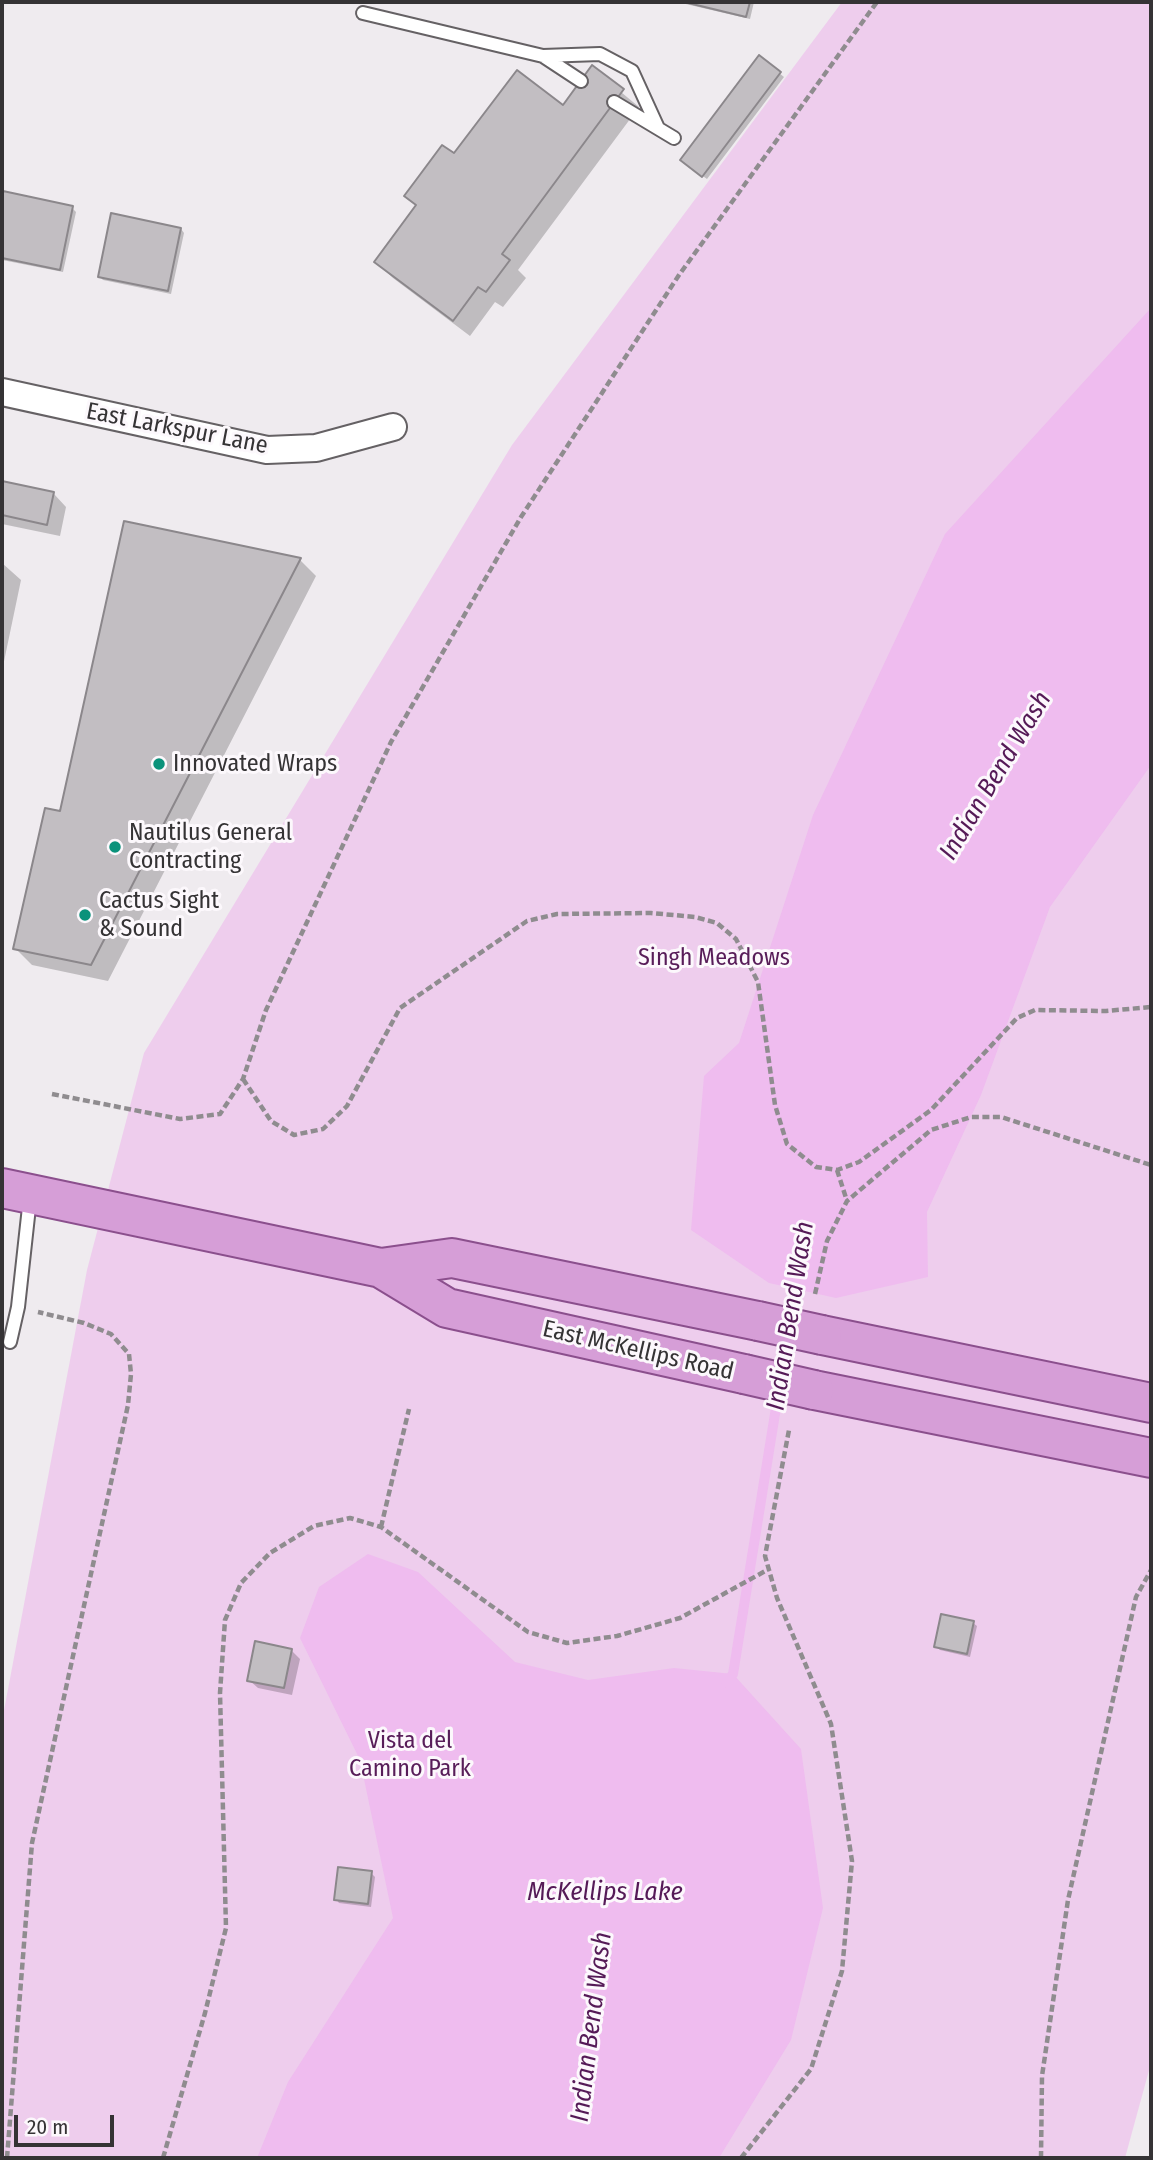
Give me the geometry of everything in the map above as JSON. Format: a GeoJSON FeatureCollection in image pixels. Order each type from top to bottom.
{"type":"FeatureCollection","features":[{"type":"Feature","properties":{"kind":"main road","name":"East McKellips Road"},"geometry":{"type":"LineString","coordinates":[[16,1191],[381,1268],[447,1308],[814,1390],[1151,1458]]}},
{"type":"Feature","properties":{"kind":"main road","name":"East McKellips Road"},"geometry":{"type":"LineString","coordinates":[[381,1268],[452,1258],[1151,1403]]}},
{"type":"Feature","properties":{"kind":"street","name":"East Larkspur Lane"},"geometry":{"type":"LineString","coordinates":[[2,392],[267,450],[316,448],[393,427]]}},
{"type":"Feature","properties":{"kind":"lane"},"geometry":{"type":"LineString","coordinates":[[363,13],[543,56],[600,54],[632,71],[658,128]]}},
{"type":"Feature","properties":{"kind":"lane"},"geometry":{"type":"LineString","coordinates":[[543,56],[581,81]]}},
{"type":"Feature","properties":{"kind":"lane"},"geometry":{"type":"LineString","coordinates":[[614,102],[674,138]]}},
{"type":"Feature","properties":{"kind":"lane"},"geometry":{"type":"LineString","coordinates":[[10,1342],[18,1307],[16,1191]]}},
{"type":"Feature","properties":{"kind":"path"},"geometry":{"type":"LineString","coordinates":[[52,1094],[180,1119],[220,1114],[243,1079],[266,1010],[391,742],[521,517],[678,275],[877,2]]}},
{"type":"Feature","properties":{"kind":"path"},"geometry":{"type":"LineString","coordinates":[[243,1079],[271,1121],[293,1135],[323,1129],[347,1106],[400,1008],[527,922],[556,914],[651,913],[695,917],[717,923],[736,939],[758,982],[775,1105],[787,1144],[816,1167],[837,1170],[859,1163],[931,1110],[1017,1017],[1035,1010],[1106,1011],[1151,1007]]}},
{"type":"Feature","properties":{"kind":"path"},"geometry":{"type":"LineString","coordinates":[[815,1294],[827,1241],[847,1201],[931,1130],[971,1117],[1001,1117],[1151,1165]]}},
{"type":"Feature","properties":{"kind":"path"},"geometry":{"type":"LineString","coordinates":[[837,1170],[847,1201]]}},
{"type":"Feature","properties":{"kind":"path"},"geometry":{"type":"LineString","coordinates":[[7,2158],[32,1843],[128,1405],[131,1374],[129,1354],[111,1335],[83,1323],[18,1307]]}},
{"type":"Feature","properties":{"kind":"path"},"geometry":{"type":"LineString","coordinates":[[381,1527],[409,1409]]}},
{"type":"Feature","properties":{"kind":"path"},"geometry":{"type":"LineString","coordinates":[[741,2158],[811,2068],[842,1971],[852,1861],[831,1724],[777,1598],[765,1556],[789,1430]]}},
{"type":"Feature","properties":{"kind":"path"},"geometry":{"type":"LineString","coordinates":[[163,2158],[205,2013],[226,1928],[220,1693],[225,1620],[241,1583],[270,1553],[314,1525],[350,1518],[381,1527],[528,1632],[566,1643],[617,1636],[680,1618],[769,1569]]}},
{"type":"Feature","properties":{"kind":"path"},"geometry":{"type":"LineString","coordinates":[[1041,2158],[1042,2076],[1068,1900],[1136,1597],[1151,1570]]}},
{"type":"Feature","properties":{"kind":"green space"},"geometry":{"type":"Polygon","coordinates":[[[842,2],[1151,2],[1151,2063],[1125,2158],[2,2158],[2,1721],[87,1270],[144,1053],[512,445],[842,2]]]}},
{"type":"Feature","properties":{"kind":"water"},"geometry":{"type":"Polygon","coordinates":[[[1151,308],[1151,765],[1050,907],[981,1095],[927,1212],[928,1277],[836,1298],[769,1283],[691,1230],[704,1076],[739,1043],[813,815],[945,534],[1151,308]]]}},
{"type":"Feature","properties":{"kind":"water","name":"McKellips Lake"},"geometry":{"type":"Polygon","coordinates":[[[368,1554],[418,1572],[515,1662],[588,1680],[674,1668],[733,1674],[801,1749],[823,1908],[791,2040],[719,2158],[257,2158],[288,2082],[393,1918],[360,1760],[300,1638],[319,1587],[368,1554]]]}},
{"type":"Feature","properties":{"kind":"building"},"geometry":{"type":"Polygon","coordinates":[[[684,2],[750,2],[746,17],[684,2]]]}},
{"type":"Feature","properties":{"kind":"building"},"geometry":{"type":"Polygon","coordinates":[[[759,55],[781,72],[702,177],[680,160],[759,55]]]}},
{"type":"Feature","properties":{"kind":"building"},"geometry":{"type":"Polygon","coordinates":[[[592,65],[624,89],[502,254],[510,260],[486,292],[478,287],[453,321],[374,262],[416,205],[404,196],[442,145],[454,153],[517,70],[563,105],[592,65]]]}},
{"type":"Feature","properties":{"kind":"building"},"geometry":{"type":"Polygon","coordinates":[[[3,191],[73,206],[60,270],[2,258],[3,191]]]}},
{"type":"Feature","properties":{"kind":"building"},"geometry":{"type":"Polygon","coordinates":[[[111,213],[181,228],[168,291],[98,277],[111,213]]]}},
{"type":"Feature","properties":{"kind":"building"},"geometry":{"type":"Polygon","coordinates":[[[2,481],[54,492],[47,525],[2,515],[2,481]]]}},
{"type":"Feature","properties":{"kind":"building"},"geometry":{"type":"Polygon","coordinates":[[[124,521],[301,558],[91,965],[13,949],[45,808],[60,811],[124,521]]]}},
{"type":"Feature","properties":{"kind":"building"},"geometry":{"type":"Polygon","coordinates":[[[941,1614],[974,1621],[967,1654],[934,1647],[941,1614]]]}},
{"type":"Feature","properties":{"kind":"building"},"geometry":{"type":"Polygon","coordinates":[[[255,1641],[292,1649],[284,1688],[247,1681],[255,1641]]]}},
{"type":"Feature","properties":{"kind":"building"},"geometry":{"type":"Polygon","coordinates":[[[338,1867],[372,1871],[368,1904],[334,1900],[338,1867]]]}},
{"type":"Feature","properties":{"kind":"waterway","name":"Indian Bend Wash"},"geometry":{"type":"LineString","coordinates":[[789,1322],[796,1278]]}},
{"type":"Feature","properties":{"kind":"waterway","name":"Indian Bend Wash"},"geometry":{"type":"LineString","coordinates":[[781,1374],[787,1337]]}},
{"type":"Feature","properties":{"kind":"waterway","name":"Indian Bend Wash"},"geometry":{"type":"LineString","coordinates":[[726,1683],[733,1674],[779,1389]]}},
{"type":"Feature","properties":{"kind":"place","name":"Innovated Wraps"},"geometry":{"type":"Point","coordinates":[159,764]}},
{"type":"Feature","properties":{"kind":"place","name":"Nautilus General Contracting"},"geometry":{"type":"Point","coordinates":[115,847]}},
{"type":"Feature","properties":{"kind":"place","name":"Cactus Sight & Sound"},"geometry":{"type":"Point","coordinates":[85,915]}},
{"type":"Feature","properties":{"kind":"park label","name":"Singh Meadows"},"geometry":{"type":"Point","coordinates":[714,958]}},
{"type":"Feature","properties":{"kind":"park label","name":"Vista del Camino Park"},"geometry":{"type":"Point","coordinates":[410,1755]}}]}
